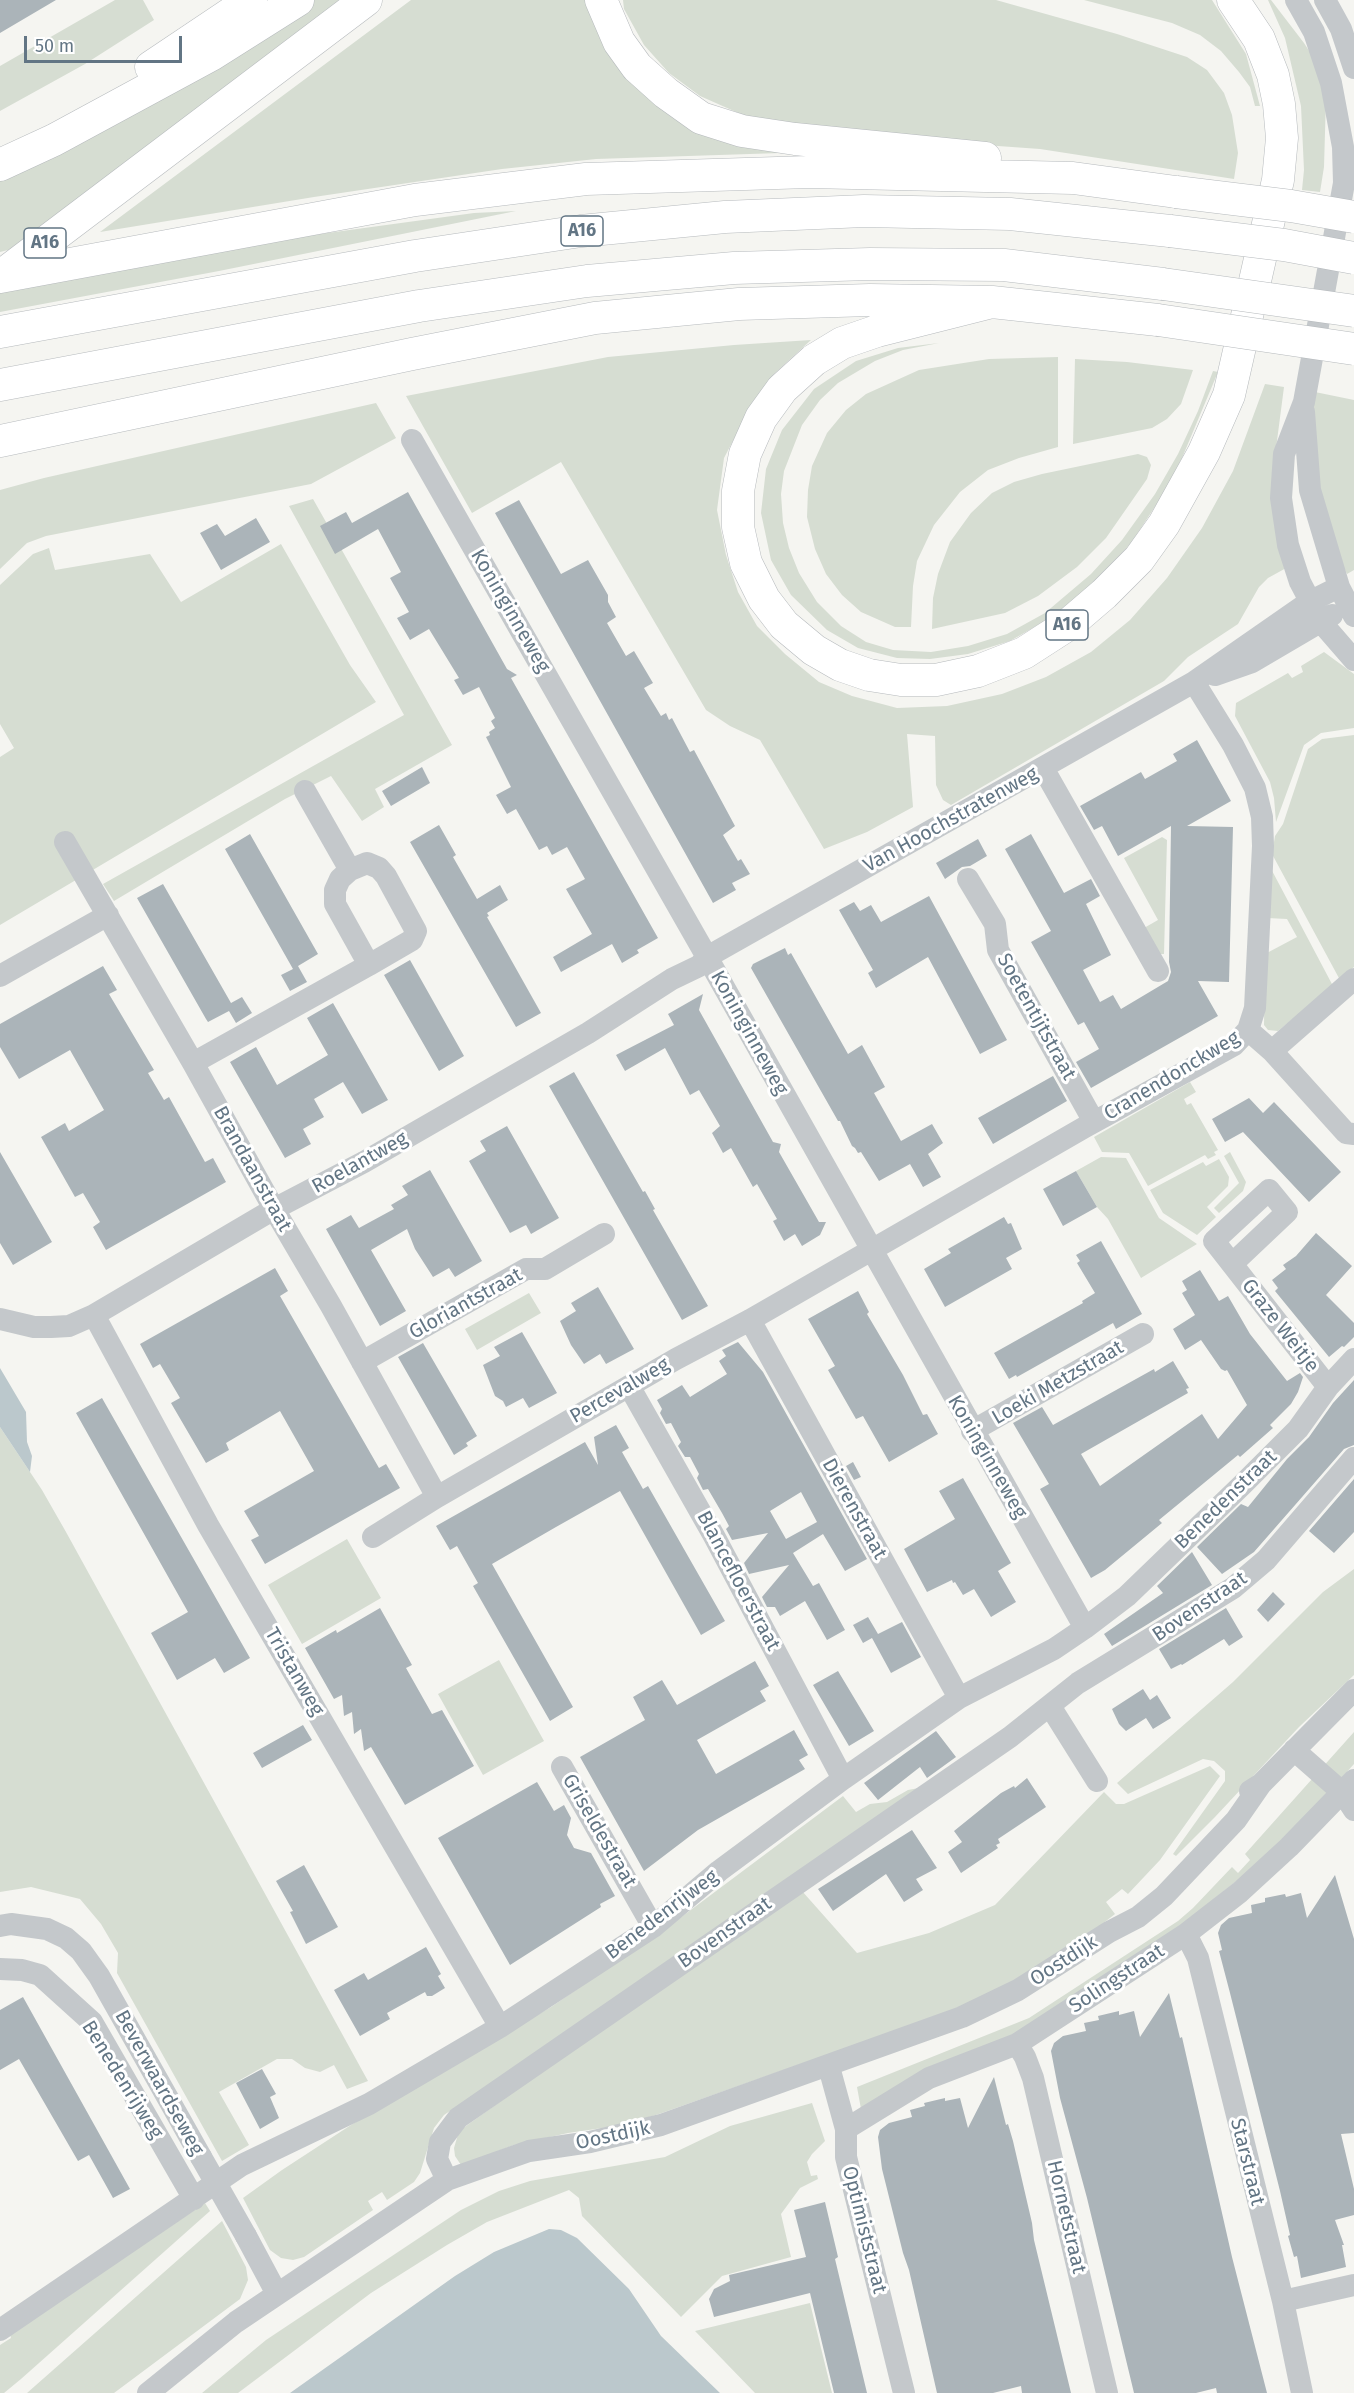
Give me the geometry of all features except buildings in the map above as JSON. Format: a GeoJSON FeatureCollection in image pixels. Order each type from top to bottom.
{"type":"FeatureCollection","features":[{"type":"Feature","properties":{"kind":"highway"},"geometry":{"type":"LineString","coordinates":[[54,140],[98,104],[251,0]]}},
{"type":"Feature","properties":{"kind":"highway"},"geometry":{"type":"LineString","coordinates":[[0,165],[54,140],[211,56],[298,0]]}},
{"type":"Feature","properties":{"kind":"highway","name":"A16"},"geometry":{"type":"LineString","coordinates":[[0,277],[366,0]]}},
{"type":"Feature","properties":{"kind":"highway","name":"A16"},"geometry":{"type":"LineString","coordinates":[[601,0],[619,42],[637,67],[666,93],[701,118],[742,131],[795,139],[999,159],[1073,178]]}},
{"type":"Feature","properties":{"kind":"highway","name":"A16"},"geometry":{"type":"LineString","coordinates":[[992,303],[877,331],[843,343],[814,360],[782,389],[761,418],[749,445],[738,491],[738,527],[746,563],[764,599],[784,625],[814,650],[840,665],[869,675],[901,680],[936,680],[978,671],[1024,653],[1069,624],[1104,594],[1139,559],[1164,524],[1204,452],[1229,394],[1278,180],[1282,138],[1274,75],[1258,39],[1233,0]]}},
{"type":"Feature","properties":{"kind":"highway","name":"A16"},"geometry":{"type":"LineString","coordinates":[[0,277],[415,200],[586,179],[808,172],[1073,178],[1291,206],[1354,217]]}},
{"type":"Feature","properties":{"kind":"highway","name":"A16"},"geometry":{"type":"LineString","coordinates":[[0,332],[415,256],[581,231],[725,217],[864,211],[1010,214],[1284,245],[1354,258]]}},
{"type":"Feature","properties":{"kind":"highway"},"geometry":{"type":"LineString","coordinates":[[0,385],[419,306],[587,281],[734,268],[870,264],[1004,265],[1163,284],[1354,311]]}},
{"type":"Feature","properties":{"kind":"highway","name":"A16"},"geometry":{"type":"LineString","coordinates":[[0,441],[412,354],[596,318],[739,304],[870,300],[992,303],[1158,320],[1354,349]]}},
{"type":"Feature","properties":{"kind":"street"},"geometry":{"type":"LineString","coordinates":[[1298,0],[1329,23],[1348,26]]}},
{"type":"Feature","properties":{"kind":"street"},"geometry":{"type":"LineString","coordinates":[[1298,0],[1314,32],[1331,83],[1349,173],[1304,402],[1284,454],[1281,498],[1288,545],[1309,602],[1322,622],[1354,660]]}},
{"type":"Feature","properties":{"kind":"street"},"geometry":{"type":"LineString","coordinates":[[1325,0],[1348,26],[1354,68]]}},
{"type":"Feature","properties":{"kind":"street"},"geometry":{"type":"LineString","coordinates":[[1304,402],[1310,490],[1347,603]]}},
{"type":"Feature","properties":{"kind":"street","name":"Koninginneweg"},"geometry":{"type":"LineString","coordinates":[[412,440],[707,957],[1085,1628]]}},
{"type":"Feature","properties":{"kind":"street","name":"Van Hoochstratenweg"},"geometry":{"type":"LineString","coordinates":[[707,957],[1194,682],[1309,602],[1347,603]]}},
{"type":"Feature","properties":{"kind":"street","name":"Van Hoochstratenweg"},"geometry":{"type":"LineString","coordinates":[[1194,682],[1252,662],[1322,622],[1347,603]]}},
{"type":"Feature","properties":{"kind":"street","name":"Cranendonckweg"},"geometry":{"type":"LineString","coordinates":[[870,1250],[1234,1045],[1248,1030],[1255,1008],[1263,846],[1262,817],[1255,788],[1233,745],[1194,682]]}},
{"type":"Feature","properties":{"kind":"street"},"geometry":{"type":"LineString","coordinates":[[1043,768],[1158,971]]}},
{"type":"Feature","properties":{"kind":"street"},"geometry":{"type":"LineString","coordinates":[[305,791],[350,870]]}},
{"type":"Feature","properties":{"kind":"street","name":"Brandaanstraat"},"geometry":{"type":"LineString","coordinates":[[65,842],[193,1063],[437,1497]]}},
{"type":"Feature","properties":{"kind":"street"},"geometry":{"type":"LineString","coordinates":[[193,1063],[369,965],[412,940],[416,931],[386,876],[379,868],[367,863],[350,870],[340,879],[335,890],[335,904],[369,965]]}},
{"type":"Feature","properties":{"kind":"street","name":"Soetentijtstraat"},"geometry":{"type":"LineString","coordinates":[[968,879],[995,924],[998,950],[1094,1122]]}},
{"type":"Feature","properties":{"kind":"street"},"geometry":{"type":"LineString","coordinates":[[0,976],[108,915]]}},
{"type":"Feature","properties":{"kind":"street","name":"Roelantweg"},"geometry":{"type":"LineString","coordinates":[[0,1319],[34,1327],[51,1328],[69,1326],[94,1315],[274,1209],[364,1162],[579,1038],[672,979],[699,966],[707,957]]}},
{"type":"Feature","properties":{"kind":"street"},"geometry":{"type":"LineString","coordinates":[[1272,1051],[1354,979]]}},
{"type":"Feature","properties":{"kind":"street"},"geometry":{"type":"LineString","coordinates":[[1248,1030],[1272,1051],[1346,1133],[1354,1134]]}},
{"type":"Feature","properties":{"kind":"street","name":"Gloriantstraat"},"geometry":{"type":"LineString","coordinates":[[362,1362],[526,1269],[545,1269],[604,1234]]}},
{"type":"Feature","properties":{"kind":"street","name":"Percevalweg"},"geometry":{"type":"LineString","coordinates":[[373,1537],[437,1497],[629,1386],[750,1320],[870,1250]]}},
{"type":"Feature","properties":{"kind":"street","name":"Graze Weitje"},"geometry":{"type":"LineString","coordinates":[[1232,1264],[1329,1388]]}},
{"type":"Feature","properties":{"kind":"street","name":"Tristanweg"},"geometry":{"type":"LineString","coordinates":[[94,1315],[219,1543],[500,2027]]}},
{"type":"Feature","properties":{"kind":"street","name":"Dierenstraat"},"geometry":{"type":"LineString","coordinates":[[750,1320],[959,1698]]}},
{"type":"Feature","properties":{"kind":"street","name":"Loeki Metzstraat"},"geometry":{"type":"LineString","coordinates":[[972,1431],[1143,1334]]}},
{"type":"Feature","properties":{"kind":"street","name":"Benedenstraat"},"geometry":{"type":"LineString","coordinates":[[1085,1628],[1127,1596],[1298,1429],[1354,1359]]}},
{"type":"Feature","properties":{"kind":"street","name":"Blancefloerstraat"},"geometry":{"type":"LineString","coordinates":[[629,1386],[714,1536],[843,1779]]}},
{"type":"Feature","properties":{"kind":"street","name":"Bovenstraat"},"geometry":{"type":"LineString","coordinates":[[447,2180],[437,2158],[440,2142],[458,2118],[1010,1737],[1078,1683],[1233,1588],[1266,1560],[1354,1458]]}},
{"type":"Feature","properties":{"kind":"street","name":"Benedenrijweg"},"geometry":{"type":"LineString","coordinates":[[0,2330],[242,2165],[369,2104],[500,2027],[653,1927],[720,1871],[843,1779],[959,1698],[1054,1649],[1085,1628]]}},
{"type":"Feature","properties":{"kind":"street","name":"Oostdijk"},"geometry":{"type":"LineString","coordinates":[[148,2393],[236,2322],[447,2180],[530,2151],[590,2142],[661,2126],[962,2017],[1018,1990],[1109,1932],[1138,1917],[1183,1878],[1236,1820],[1261,1784],[1354,1690]]}},
{"type":"Feature","properties":{"kind":"street"},"geometry":{"type":"LineString","coordinates":[[1050,1707],[1097,1781]]}},
{"type":"Feature","properties":{"kind":"street"},"geometry":{"type":"LineString","coordinates":[[1294,1750],[1350,1794]]}},
{"type":"Feature","properties":{"kind":"street","name":"Griseldestraat"},"geometry":{"type":"LineString","coordinates":[[562,1767],[653,1927]]}},
{"type":"Feature","properties":{"kind":"street","name":"Solingstraat"},"geometry":{"type":"LineString","coordinates":[[846,2129],[929,2078],[1017,2044],[1186,1934],[1240,1892],[1350,1794]]}},
{"type":"Feature","properties":{"kind":"street","name":"Beverwaardseweg"},"geometry":{"type":"LineString","coordinates":[[0,1926],[11,1924],[47,1929],[66,1938],[81,1951],[99,1976],[278,2294]]}},
{"type":"Feature","properties":{"kind":"street","name":"Starstraat"},"geometry":{"type":"LineString","coordinates":[[1186,1934],[1198,1958],[1283,2301],[1302,2393]]}},
{"type":"Feature","properties":{"kind":"street","name":"Benedenrijweg"},"geometry":{"type":"LineString","coordinates":[[0,1969],[22,1970],[40,1975],[92,2022],[194,2199]]}},
{"type":"Feature","properties":{"kind":"street","name":"Hornetstraat"},"geometry":{"type":"LineString","coordinates":[[1017,2044],[1033,2078],[1107,2393]]}},
{"type":"Feature","properties":{"kind":"street","name":"Optimiststraat"},"geometry":{"type":"LineString","coordinates":[[829,2067],[846,2129],[846,2157],[904,2393]]}},
{"type":"Feature","properties":{"kind":"street"},"geometry":{"type":"LineString","coordinates":[[1283,2301],[1354,2285]]}},
{"type":"Feature","properties":{"kind":"shaded area"},"geometry":{"type":"Polygon","coordinates":[[[115,0],[143,0],[154,20],[85,64],[0,111],[0,66],[115,0]]]}},
{"type":"Feature","properties":{"kind":"shaded area"},"geometry":{"type":"Polygon","coordinates":[[[307,0],[344,0],[16,248],[0,252],[0,177],[307,0]]]}},
{"type":"Feature","properties":{"kind":"shaded area"},"geometry":{"type":"Polygon","coordinates":[[[411,0],[586,0],[636,87],[842,151],[596,159],[502,169],[100,232],[411,0]]]}},
{"type":"Feature","properties":{"kind":"shaded area"},"geometry":{"type":"Polygon","coordinates":[[[623,0],[996,0],[1117,34],[1187,57],[1207,70],[1224,93],[1232,115],[1238,153],[1234,179],[1040,149],[942,142],[761,123],[700,96],[669,73],[644,45],[624,9],[623,0]]]}},
{"type":"Feature","properties":{"kind":"shaded area"},"geometry":{"type":"Polygon","coordinates":[[[1084,0],[1212,0],[1246,54],[1260,106],[1255,106],[1250,87],[1239,72],[1221,51],[1200,35],[1172,23],[1084,0]]]}},
{"type":"Feature","properties":{"kind":"shaded area"},"geometry":{"type":"Polygon","coordinates":[[[1268,0],[1271,0],[1317,63],[1326,98],[1324,167],[1320,192],[1302,190],[1304,170],[1301,106],[1285,38],[1268,0]]]}},
{"type":"Feature","properties":{"kind":"shaded area"},"geometry":{"type":"Polygon","coordinates":[[[516,211],[219,271],[0,312],[0,292],[269,241],[474,213],[516,211]]]}},
{"type":"Feature","properties":{"kind":"shaded area"},"geometry":{"type":"Polygon","coordinates":[[[811,340],[774,374],[750,408],[724,458],[717,510],[726,555],[738,592],[757,626],[785,654],[819,682],[852,696],[897,708],[947,706],[1002,694],[1046,677],[1091,652],[1130,620],[1167,578],[1202,528],[1233,471],[1265,384],[1284,387],[1275,456],[1288,567],[1268,578],[1259,587],[1238,624],[1188,657],[1164,681],[951,805],[943,800],[936,785],[935,736],[907,734],[913,807],[867,832],[824,849],[760,740],[730,726],[706,710],[561,462],[472,513],[406,396],[608,357],[811,340]]]}},
{"type":"Feature","properties":{"kind":"shaded area"},"geometry":{"type":"Polygon","coordinates":[[[939,343],[903,350],[875,361],[838,383],[820,400],[802,425],[784,471],[781,494],[783,523],[789,548],[799,573],[817,602],[841,626],[866,642],[893,650],[931,652],[968,646],[1007,634],[1045,613],[1091,574],[1122,540],[1155,494],[1178,454],[1213,371],[1218,372],[1182,458],[1162,496],[1131,543],[1099,579],[1052,617],[1010,641],[968,654],[930,659],[897,658],[858,648],[827,630],[791,595],[771,560],[761,513],[766,469],[782,430],[814,389],[856,361],[898,348],[939,343]]]}},
{"type":"Feature","properties":{"kind":"shaded area"},"geometry":{"type":"Polygon","coordinates":[[[1058,357],[1058,447],[988,470],[960,492],[934,525],[917,561],[911,627],[895,627],[861,612],[842,595],[826,574],[815,549],[807,517],[812,466],[827,433],[846,410],[866,394],[919,370],[989,359],[1058,357]]]}},
{"type":"Feature","properties":{"kind":"shaded area"},"geometry":{"type":"Polygon","coordinates":[[[1075,359],[1127,362],[1193,370],[1181,404],[1167,419],[1152,428],[1073,444],[1075,359]]]}},
{"type":"Feature","properties":{"kind":"shaded area"},"geometry":{"type":"Polygon","coordinates":[[[1315,392],[1354,400],[1354,570],[1347,574],[1339,558],[1321,501],[1312,412],[1315,392]]]}},
{"type":"Feature","properties":{"kind":"shaded area"},"geometry":{"type":"Polygon","coordinates":[[[376,403],[396,438],[311,484],[46,536],[27,543],[0,569],[0,490],[376,403]]]}},
{"type":"Feature","properties":{"kind":"shaded area"},"geometry":{"type":"Polygon","coordinates":[[[1138,454],[1147,457],[1151,465],[1147,479],[1106,538],[1077,567],[1038,596],[1005,613],[932,629],[933,598],[938,574],[950,542],[971,513],[992,493],[1014,482],[1042,474],[1138,454]]]}},
{"type":"Feature","properties":{"kind":"shaded area"},"geometry":{"type":"Polygon","coordinates":[[[313,499],[452,745],[375,789],[384,807],[362,821],[331,776],[285,799],[114,901],[103,884],[404,715],[289,506],[313,499]]]}},
{"type":"Feature","properties":{"kind":"shaded area"},"geometry":{"type":"Polygon","coordinates":[[[281,544],[350,665],[376,702],[0,925],[0,757],[14,748],[0,724],[0,585],[33,554],[49,548],[55,570],[150,554],[181,602],[281,544]]]}},
{"type":"Feature","properties":{"kind":"shaded area"},"geometry":{"type":"Polygon","coordinates":[[[1324,652],[1354,674],[1354,728],[1321,733],[1304,745],[1276,822],[1270,782],[1235,716],[1236,703],[1288,673],[1292,678],[1303,672],[1301,666],[1324,652]]]}},
{"type":"Feature","properties":{"kind":"shaded area"},"geometry":{"type":"Polygon","coordinates":[[[1354,735],[1354,967],[1340,980],[1272,854],[1275,836],[1283,824],[1308,749],[1322,739],[1354,735]]]}},
{"type":"Feature","properties":{"kind":"shaded area"},"geometry":{"type":"Polygon","coordinates":[[[1162,837],[1167,840],[1164,954],[1158,954],[1144,928],[1158,920],[1124,858],[1162,837]]]}},
{"type":"Feature","properties":{"kind":"shaded area"},"geometry":{"type":"Polygon","coordinates":[[[1269,865],[1333,986],[1278,1031],[1268,1030],[1264,1025],[1265,954],[1297,937],[1287,919],[1267,918],[1269,865]]]}},
{"type":"Feature","properties":{"kind":"shaded area"},"geometry":{"type":"Polygon","coordinates":[[[1190,1082],[1196,1092],[1184,1099],[1187,1105],[1191,1103],[1218,1150],[1214,1152],[1216,1155],[1208,1159],[1205,1155],[1148,1186],[1129,1153],[1102,1152],[1094,1137],[1190,1082]]]}},
{"type":"Feature","properties":{"kind":"shaded area"},"geometry":{"type":"Polygon","coordinates":[[[1230,1152],[1246,1182],[1243,1191],[1219,1213],[1214,1208],[1239,1183],[1224,1156],[1230,1152]]]}},
{"type":"Feature","properties":{"kind":"shaded area"},"geometry":{"type":"Polygon","coordinates":[[[1101,1157],[1126,1158],[1159,1218],[1197,1244],[1141,1278],[1108,1219],[1097,1207],[1076,1171],[1101,1157]]]}},
{"type":"Feature","properties":{"kind":"shaded area"},"geometry":{"type":"Polygon","coordinates":[[[1219,1159],[1229,1177],[1228,1186],[1207,1207],[1216,1217],[1197,1235],[1163,1213],[1150,1190],[1203,1162],[1206,1166],[1219,1159]]]}},
{"type":"Feature","properties":{"kind":"shaded area"},"geometry":{"type":"Polygon","coordinates":[[[529,1293],[541,1313],[477,1350],[465,1329],[529,1293]]]}},
{"type":"Feature","properties":{"kind":"shaded area"},"geometry":{"type":"Polygon","coordinates":[[[0,1368],[26,1412],[27,1442],[32,1456],[30,1472],[0,1427],[0,1368]]]}},
{"type":"Feature","properties":{"kind":"shaded area"},"geometry":{"type":"Polygon","coordinates":[[[0,1427],[42,1490],[66,1532],[368,2081],[347,2089],[334,2065],[320,2072],[305,2068],[292,2059],[277,2059],[219,2092],[249,2145],[222,2161],[117,1973],[118,1953],[101,1924],[80,1899],[31,1887],[0,1892],[0,1427]]]}},
{"type":"Feature","properties":{"kind":"shaded area"},"geometry":{"type":"Polygon","coordinates":[[[347,1539],[381,1598],[302,1644],[268,1585],[347,1539]]]}},
{"type":"Feature","properties":{"kind":"shaded area"},"geometry":{"type":"Polygon","coordinates":[[[1354,1569],[1354,1675],[1299,1727],[1176,1856],[1173,1854],[1225,1781],[1225,1771],[1214,1761],[1203,1759],[1128,1794],[1117,1783],[1233,1682],[1323,1592],[1354,1569]]]}},
{"type":"Feature","properties":{"kind":"shaded area"},"geometry":{"type":"Polygon","coordinates":[[[499,1660],[544,1741],[483,1775],[438,1694],[499,1660]]]}},
{"type":"Feature","properties":{"kind":"shaded area"},"geometry":{"type":"Polygon","coordinates":[[[1354,1732],[1354,1764],[1301,1823],[1259,1863],[1179,1927],[1027,2028],[861,2109],[857,2087],[1029,2018],[1178,1921],[1232,1867],[1238,1873],[1250,1860],[1245,1854],[1354,1732]]]}},
{"type":"Feature","properties":{"kind":"shaded area"},"geometry":{"type":"Polygon","coordinates":[[[1210,1766],[1220,1776],[1160,1860],[1128,1894],[1122,1889],[1106,1902],[1115,1914],[1055,1961],[951,2011],[659,2114],[623,2125],[568,2133],[514,2145],[461,2165],[455,2156],[454,2148],[459,2131],[716,1947],[802,1891],[857,1953],[929,1933],[995,1905],[1104,1792],[1116,1804],[1124,1804],[1210,1766]]]}},
{"type":"Feature","properties":{"kind":"shaded area"},"geometry":{"type":"Polygon","coordinates":[[[930,1786],[444,2115],[434,2128],[420,2173],[414,2182],[387,2200],[382,2192],[368,2201],[373,2210],[304,2257],[293,2260],[281,2258],[270,2250],[243,2198],[282,2170],[351,2125],[551,2007],[660,1933],[843,1796],[856,1812],[870,1804],[887,1802],[908,1790],[930,1786]]]}},
{"type":"Feature","properties":{"kind":"shaded area"},"geometry":{"type":"Polygon","coordinates":[[[812,2103],[825,2141],[807,2162],[811,2176],[817,2175],[818,2179],[800,2188],[781,2214],[791,2257],[722,2276],[681,2317],[582,2216],[579,2198],[569,2190],[487,2222],[447,2245],[371,2293],[238,2393],[202,2393],[266,2340],[461,2210],[499,2191],[530,2181],[665,2157],[730,2126],[812,2103]]]}},
{"type":"Feature","properties":{"kind":"shaded area"},"geometry":{"type":"Polygon","coordinates":[[[205,2203],[210,2211],[21,2379],[4,2393],[0,2393],[0,2345],[11,2338],[10,2334],[205,2203]]]}},
{"type":"Feature","properties":{"kind":"shaded area"},"geometry":{"type":"Polygon","coordinates":[[[222,2221],[246,2267],[248,2280],[240,2299],[114,2393],[27,2393],[222,2221]]]}},
{"type":"Feature","properties":{"kind":"shaded area"},"geometry":{"type":"Polygon","coordinates":[[[549,2229],[561,2230],[577,2238],[629,2289],[661,2336],[720,2393],[290,2393],[455,2276],[494,2252],[549,2229]]]}},
{"type":"Feature","properties":{"kind":"shaded area"},"geometry":{"type":"Polygon","coordinates":[[[810,2303],[832,2393],[755,2393],[695,2331],[810,2303]]]}}]}
